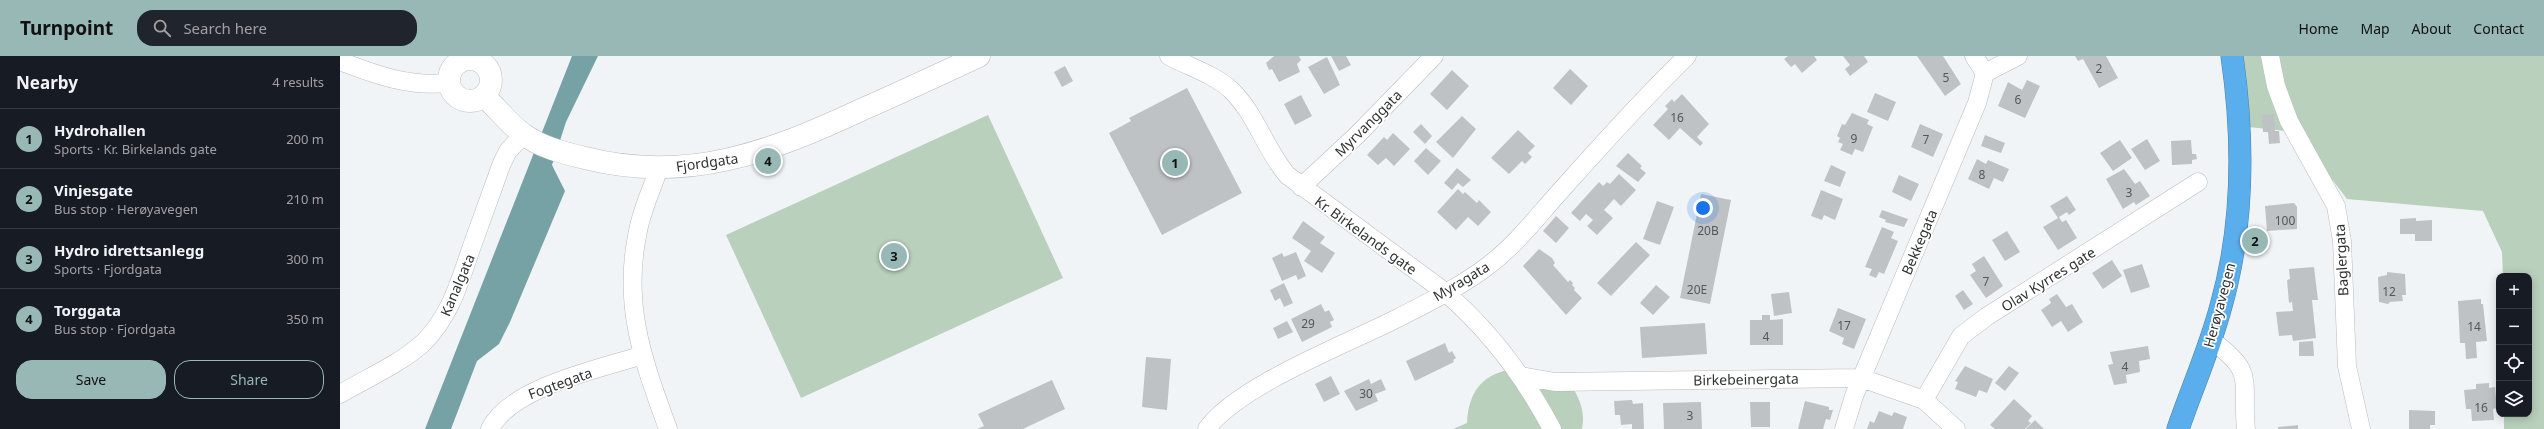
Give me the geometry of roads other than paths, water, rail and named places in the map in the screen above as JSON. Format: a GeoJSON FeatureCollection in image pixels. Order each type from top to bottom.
{"type":"FeatureCollection","features":[{"type":"Feature","properties":{"kind":"highway","name":"Herøyavegen"},"geometry":{"type":"LineString","coordinates":[[2178,429],[2211,340],[2231,265],[2239,209],[2238,128],[2232,56]]}},
{"type":"Feature","properties":{"kind":"street","name":"Fjordgata"},"geometry":{"type":"LineString","coordinates":[[484,96],[530,138],[559,151],[615,164],[659,168],[716,164],[753,155],[803,137],[979,56]]}},
{"type":"Feature","properties":{"kind":"street","name":"Kr. Birkelands gate"},"geometry":{"type":"LineString","coordinates":[[1169,56],[1212,77],[1231,90],[1244,105],[1279,165],[1301,187],[1445,292],[1466,310],[1521,376],[1552,429]]}},
{"type":"Feature","properties":{"kind":"street","name":"Myrvanggata"},"geometry":{"type":"LineString","coordinates":[[1301,187],[1357,135],[1434,56]]}},
{"type":"Feature","properties":{"kind":"street","name":"Myragata"},"geometry":{"type":"LineString","coordinates":[[1207,429],[1229,408],[1264,384],[1399,318],[1469,280],[1491,264],[1526,229],[1647,94],[1687,56]]}},
{"type":"Feature","properties":{"kind":"street"},"geometry":{"type":"LineString","coordinates":[[1974,56],[1985,73],[2018,56]]}},
{"type":"Feature","properties":{"kind":"street","name":"Baglergata"},"geometry":{"type":"LineString","coordinates":[[2270,56],[2276,86],[2289,121],[2336,206],[2342,241],[2346,366],[2361,429]]}},
{"type":"Feature","properties":{"kind":"street"},"geometry":{"type":"LineString","coordinates":[[469,58],[485,65],[491,80],[484,96],[478,100],[462,100],[451,91],[448,84],[448,76],[456,64],[469,58]]}},
{"type":"Feature","properties":{"kind":"street"},"geometry":{"type":"LineString","coordinates":[[340,61],[395,81],[413,84],[448,84]]}},
{"type":"Feature","properties":{"kind":"street","name":"Bekkegata"},"geometry":{"type":"LineString","coordinates":[[1844,429],[1861,378],[1977,103],[1985,73]]}},
{"type":"Feature","properties":{"kind":"street","name":"Kanalgata"},"geometry":{"type":"LineString","coordinates":[[340,394],[422,343],[439,324],[450,307],[502,163],[508,151],[530,138]]}},
{"type":"Feature","properties":{"kind":"street"},"geometry":{"type":"LineString","coordinates":[[659,168],[638,231],[631,282],[635,323],[643,355],[668,429]]}},
{"type":"Feature","properties":{"kind":"street","name":"Olav Kyrres gate"},"geometry":{"type":"LineString","coordinates":[[1924,400],[1960,336],[1986,317],[2198,182]]}},
{"type":"Feature","properties":{"kind":"street"},"geometry":{"type":"LineString","coordinates":[[2211,340],[2239,364],[2245,377],[2246,429]]}},
{"type":"Feature","properties":{"kind":"street","name":"Fogtegata"},"geometry":{"type":"LineString","coordinates":[[490,429],[505,409],[521,397],[542,388],[643,355]]}},
{"type":"Feature","properties":{"kind":"street","name":"Birkebeinergata"},"geometry":{"type":"LineString","coordinates":[[1521,376],[1555,382],[1861,378],[1924,400],[1956,429]]}},
{"type":"Feature","properties":{"kind":"water"},"geometry":{"type":"Polygon","coordinates":[[[572,56],[598,56],[566,122],[552,165],[565,191],[510,322],[499,344],[477,361],[451,429],[425,429],[572,56]]]}},
{"type":"Feature","properties":{"kind":"place","name":"Torggata"},"geometry":{"type":"Point","coordinates":[768,161]}},
{"type":"Feature","properties":{"kind":"place","name":"Hydrohallen"},"geometry":{"type":"Point","coordinates":[1175,163]}},
{"type":"Feature","properties":{"kind":"place","name":"Vinjesgate"},"geometry":{"type":"Point","coordinates":[2255,241]}},
{"type":"Feature","properties":{"kind":"place","name":"Hydro idrettsanlegg"},"geometry":{"type":"Point","coordinates":[894,256]}}]}
